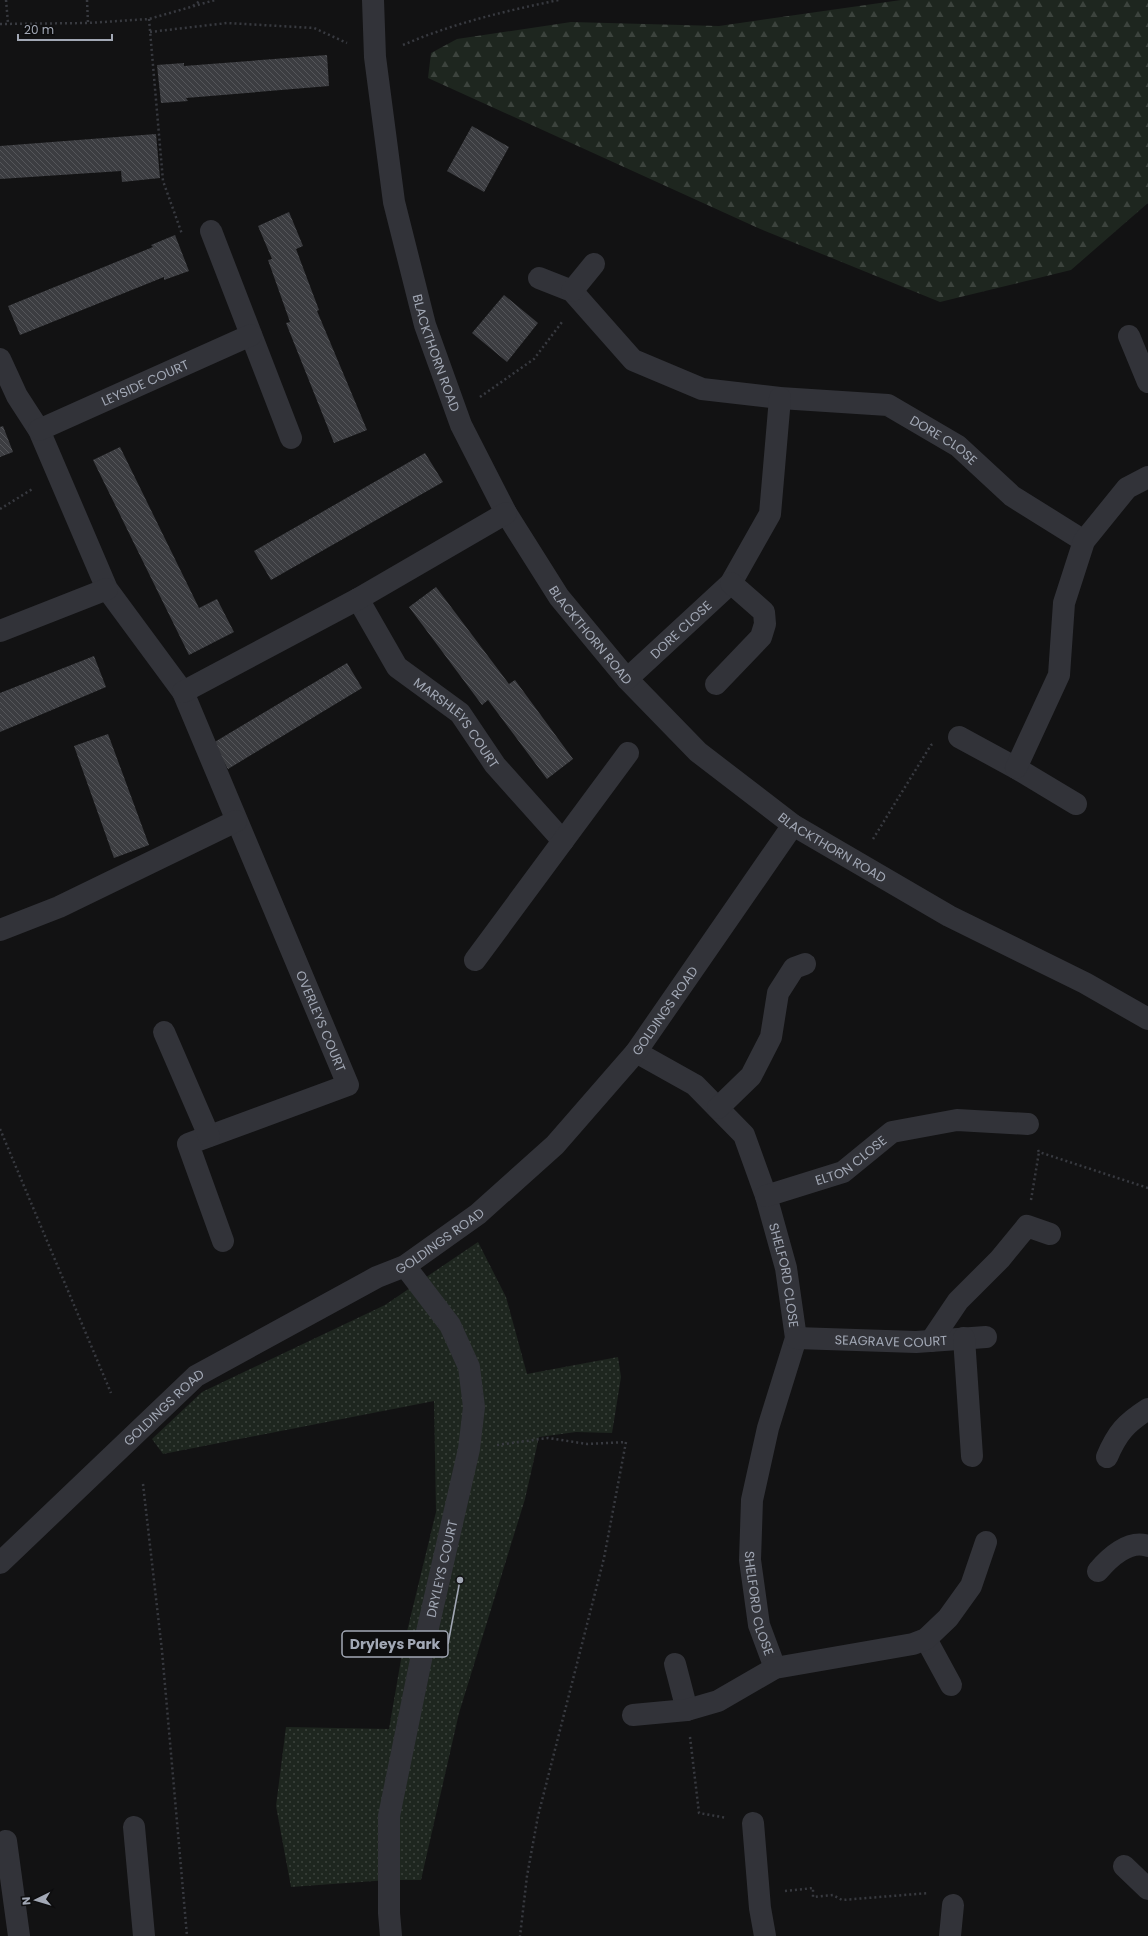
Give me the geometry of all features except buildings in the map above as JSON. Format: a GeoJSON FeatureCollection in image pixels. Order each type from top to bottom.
{"type":"FeatureCollection","features":[{"type":"Feature","properties":{"kind":"street","name":"BLACKTHORN ROAD"},"geometry":{"type":"LineString","coordinates":[[373,0],[375,51],[394,202],[425,325],[461,425],[506,513],[559,598],[627,679],[698,752],[793,825],[949,916],[1084,983],[1148,1019]]}},
{"type":"Feature","properties":{"kind":"street"},"geometry":{"type":"LineString","coordinates":[[211,231],[291,438]]}},
{"type":"Feature","properties":{"kind":"street"},"geometry":{"type":"LineString","coordinates":[[575,295],[594,264]]}},
{"type":"Feature","properties":{"kind":"street","name":"DORE CLOSE"},"geometry":{"type":"LineString","coordinates":[[539,278],[575,295],[633,360],[702,388],[780,398],[888,405],[958,446],[1012,496],[1084,541]]}},
{"type":"Feature","properties":{"kind":"street","name":"LEYSIDE COURT"},"geometry":{"type":"LineString","coordinates":[[39,430],[251,335]]}},
{"type":"Feature","properties":{"kind":"street"},"geometry":{"type":"LineString","coordinates":[[1129,336],[1148,382]]}},
{"type":"Feature","properties":{"kind":"street"},"geometry":{"type":"LineString","coordinates":[[0,359],[17,396],[39,430],[59,473],[107,589],[183,692],[358,599],[506,513]]}},
{"type":"Feature","properties":{"kind":"street","name":"DORE CLOSE"},"geometry":{"type":"LineString","coordinates":[[627,679],[731,583],[770,514],[780,398]]}},
{"type":"Feature","properties":{"kind":"street"},"geometry":{"type":"LineString","coordinates":[[1016,768],[1059,675],[1064,602],[1084,541],[1127,488],[1148,477]]}},
{"type":"Feature","properties":{"kind":"street"},"geometry":{"type":"LineString","coordinates":[[716,684],[761,637],[765,624],[764,612],[731,583]]}},
{"type":"Feature","properties":{"kind":"street"},"geometry":{"type":"LineString","coordinates":[[0,632],[107,589]]}},
{"type":"Feature","properties":{"kind":"street","name":"MARSHLEYS COURT"},"geometry":{"type":"LineString","coordinates":[[358,599],[397,667],[460,713],[495,765],[563,841]]}},
{"type":"Feature","properties":{"kind":"street","name":"OVERLEYS COURT"},"geometry":{"type":"LineString","coordinates":[[183,692],[348,1085],[188,1144],[223,1241]]}},
{"type":"Feature","properties":{"kind":"street"},"geometry":{"type":"LineString","coordinates":[[959,737],[1016,768],[1076,804]]}},
{"type":"Feature","properties":{"kind":"street"},"geometry":{"type":"LineString","coordinates":[[474,960],[628,754]]}},
{"type":"Feature","properties":{"kind":"street"},"geometry":{"type":"LineString","coordinates":[[0,930],[60,907],[236,821]]}},
{"type":"Feature","properties":{"kind":"street","name":"GOLDINGS ROAD"},"geometry":{"type":"LineString","coordinates":[[0,1563],[196,1376],[378,1277],[405,1266],[478,1214],[555,1145],[636,1052],[793,825]]}},
{"type":"Feature","properties":{"kind":"street"},"geometry":{"type":"LineString","coordinates":[[718,1108],[751,1076],[771,1037],[778,993],[794,968],[805,964]]}},
{"type":"Feature","properties":{"kind":"street"},"geometry":{"type":"LineString","coordinates":[[164,1032],[209,1136]]}},
{"type":"Feature","properties":{"kind":"street","name":"SHELFORD CLOSE"},"geometry":{"type":"LineString","coordinates":[[636,1052],[695,1085],[744,1135],[766,1196],[786,1268],[796,1338],[768,1428],[752,1500],[750,1560],[759,1625],[776,1668]]}},
{"type":"Feature","properties":{"kind":"street","name":"ELTON CLOSE"},"geometry":{"type":"LineString","coordinates":[[766,1196],[843,1172],[892,1132],[957,1120],[1028,1124]]}},
{"type":"Feature","properties":{"kind":"street"},"geometry":{"type":"LineString","coordinates":[[931,1340],[958,1300],[1000,1259],[1027,1226],[1050,1234]]}},
{"type":"Feature","properties":{"kind":"street","name":"DRYLEYS COURT"},"geometry":{"type":"LineString","coordinates":[[391,1936],[389,1913],[389,1816],[424,1645],[469,1449],[474,1407],[469,1367],[450,1325],[405,1266]]}},
{"type":"Feature","properties":{"kind":"street","name":"SEAGRAVE COURT"},"geometry":{"type":"LineString","coordinates":[[796,1338],[931,1340],[986,1337]]}},
{"type":"Feature","properties":{"kind":"street"},"geometry":{"type":"LineString","coordinates":[[964,1338],[972,1456]]}},
{"type":"Feature","properties":{"kind":"street"},"geometry":{"type":"LineString","coordinates":[[1107,1457],[1114,1440],[1123,1427],[1148,1409]]}},
{"type":"Feature","properties":{"kind":"street","name":"SHELFORD CLOSE"},"geometry":{"type":"LineString","coordinates":[[633,1715],[687,1710],[718,1701],[776,1668],[913,1644],[926,1639],[948,1618],[971,1586],[986,1542]]}},
{"type":"Feature","properties":{"kind":"street"},"geometry":{"type":"LineString","coordinates":[[1098,1571],[1110,1559],[1126,1548],[1137,1545],[1148,1546]]}},
{"type":"Feature","properties":{"kind":"street"},"geometry":{"type":"LineString","coordinates":[[926,1639],[952,1685]]}},
{"type":"Feature","properties":{"kind":"street"},"geometry":{"type":"LineString","coordinates":[[675,1664],[687,1710]]}},
{"type":"Feature","properties":{"kind":"street"},"geometry":{"type":"LineString","coordinates":[[753,1823],[758,1893],[764,1936]]}},
{"type":"Feature","properties":{"kind":"street"},"geometry":{"type":"LineString","coordinates":[[134,1827],[144,1936]]}},
{"type":"Feature","properties":{"kind":"street"},"geometry":{"type":"LineString","coordinates":[[6,1841],[6,1890],[19,1936]]}},
{"type":"Feature","properties":{"kind":"street"},"geometry":{"type":"LineString","coordinates":[[1124,1866],[1148,1889]]}},
{"type":"Feature","properties":{"kind":"street"},"geometry":{"type":"LineString","coordinates":[[950,1936],[953,1905]]}},
{"type":"Feature","properties":{"kind":"path"},"geometry":{"type":"LineString","coordinates":[[6,0],[8,24]]}},
{"type":"Feature","properties":{"kind":"path"},"geometry":{"type":"LineString","coordinates":[[87,0],[88,23]]}},
{"type":"Feature","properties":{"kind":"path"},"geometry":{"type":"LineString","coordinates":[[191,8],[201,0]]}},
{"type":"Feature","properties":{"kind":"path"},"geometry":{"type":"LineString","coordinates":[[0,24],[88,23],[150,18],[191,8],[215,0]]}},
{"type":"Feature","properties":{"kind":"path"},"geometry":{"type":"LineString","coordinates":[[150,32],[227,23],[314,28],[350,44],[375,51],[439,30],[514,9],[559,0]]}},
{"type":"Feature","properties":{"kind":"path"},"geometry":{"type":"LineString","coordinates":[[150,18],[163,181],[185,242],[211,231]]}},
{"type":"Feature","properties":{"kind":"path"},"geometry":{"type":"LineString","coordinates":[[455,407],[486,394],[534,360],[575,295]]}},
{"type":"Feature","properties":{"kind":"path"},"geometry":{"type":"LineString","coordinates":[[0,509],[59,473]]}},
{"type":"Feature","properties":{"kind":"path"},"geometry":{"type":"LineString","coordinates":[[858,864],[931,745],[959,737]]}},
{"type":"Feature","properties":{"kind":"path"},"geometry":{"type":"LineString","coordinates":[[1027,1226],[1039,1152],[1028,1124]]}},
{"type":"Feature","properties":{"kind":"path"},"geometry":{"type":"LineString","coordinates":[[0,1129],[112,1393]]}},
{"type":"Feature","properties":{"kind":"path"},"geometry":{"type":"LineString","coordinates":[[1039,1152],[1148,1188]]}},
{"type":"Feature","properties":{"kind":"path"},"geometry":{"type":"LineString","coordinates":[[469,1449],[548,1438],[587,1444],[626,1442],[604,1558],[538,1816],[527,1876],[520,1936]]}},
{"type":"Feature","properties":{"kind":"path"},"geometry":{"type":"LineString","coordinates":[[144,1484],[162,1651],[187,1936]]}},
{"type":"Feature","properties":{"kind":"path"},"geometry":{"type":"LineString","coordinates":[[687,1710],[698,1813],[753,1823]]}},
{"type":"Feature","properties":{"kind":"path"},"geometry":{"type":"LineString","coordinates":[[758,1893],[813,1888],[813,1896],[833,1895],[842,1900],[929,1893],[953,1905]]}},
{"type":"Feature","properties":{"kind":"green space"},"geometry":{"type":"Polygon","coordinates":[[[901,0],[1148,0],[1148,203],[1071,270],[940,302],[758,228],[428,78],[431,53],[457,39],[571,22],[719,26],[901,0]]]}},
{"type":"Feature","properties":{"kind":"green space"},"geometry":{"type":"Polygon","coordinates":[[[478,1242],[506,1297],[527,1374],[618,1357],[621,1377],[612,1433],[576,1432],[539,1437],[525,1499],[459,1713],[421,1880],[388,1880],[291,1887],[276,1806],[286,1727],[389,1729],[403,1648],[436,1512],[434,1401],[163,1454],[152,1439],[202,1392],[385,1305],[478,1242]]]}},
{"type":"Feature","properties":{"kind":"place","name":"Dryleys Park"},"geometry":{"type":"Point","coordinates":[460,1580]}}]}
